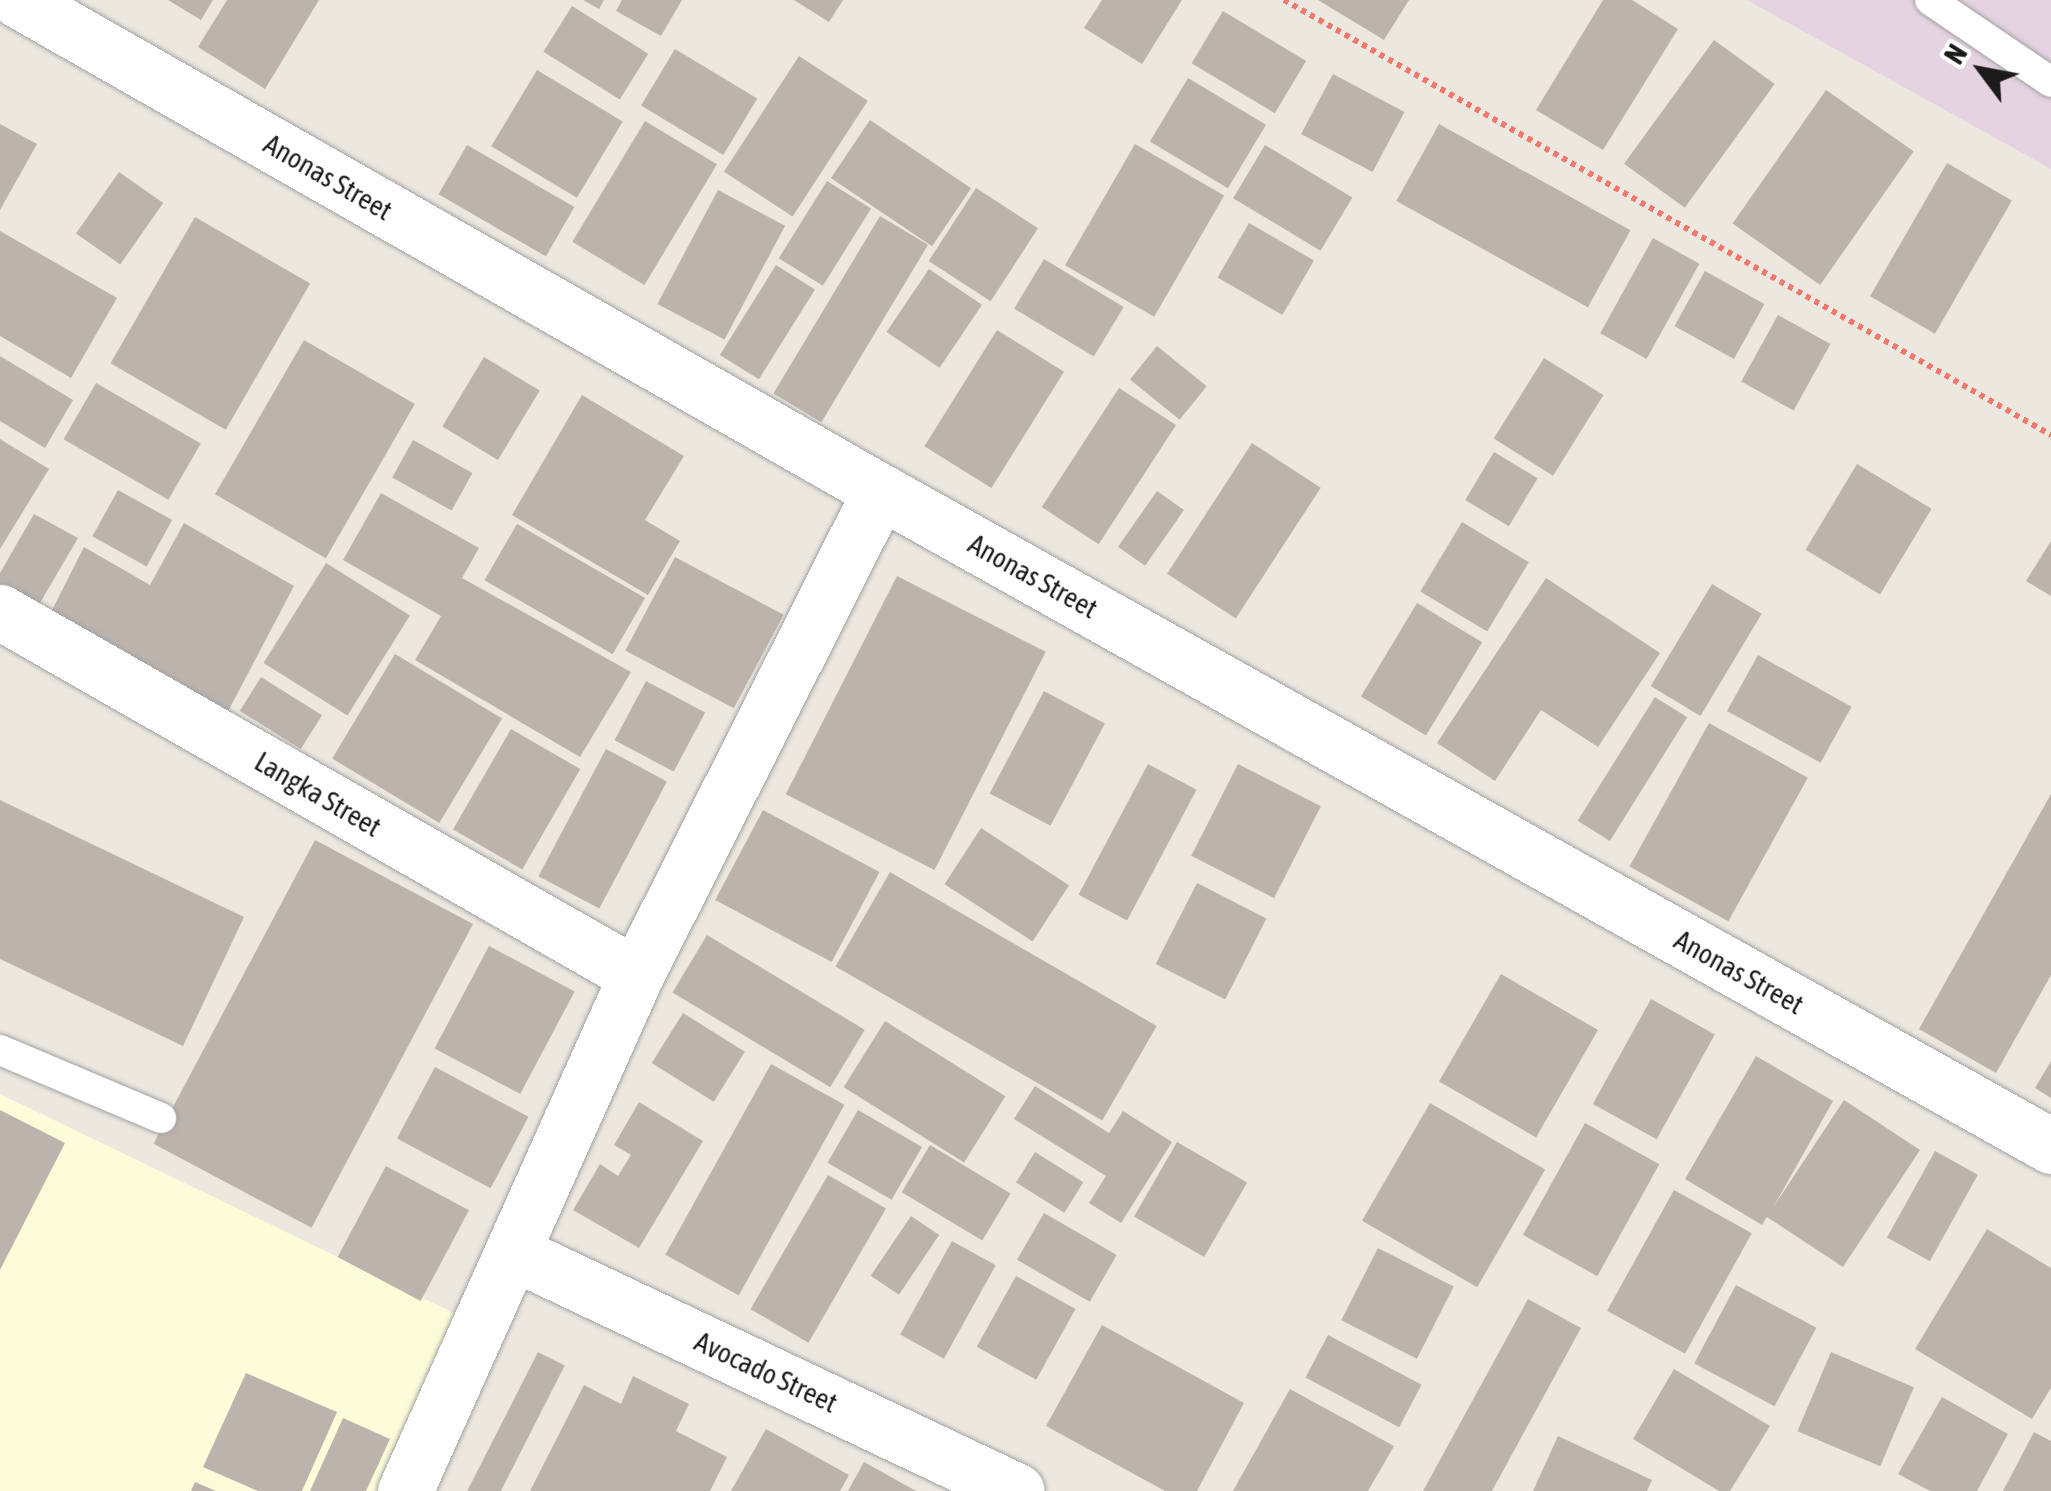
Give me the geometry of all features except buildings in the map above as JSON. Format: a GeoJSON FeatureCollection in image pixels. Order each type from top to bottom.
{"type":"FeatureCollection","features":[{"type":"Feature","properties":{"kind":"street","name":"Anonas Street"},"geometry":{"type":"LineString","coordinates":[[18,0],[880,490],[2051,1146]]}},
{"type":"Feature","properties":{"kind":"street"},"geometry":{"type":"LineString","coordinates":[[405,1491],[636,975],[880,490]]}},
{"type":"Feature","properties":{"kind":"street","name":"Langka Street"},"geometry":{"type":"LineString","coordinates":[[0,612],[636,975]]}},
{"type":"Feature","properties":{"kind":"street","name":"Avocado Street"},"geometry":{"type":"LineString","coordinates":[[514,1253],[1017,1491]]}},
{"type":"Feature","properties":{"kind":"lane"},"geometry":{"type":"LineString","coordinates":[[1930,0],[2051,82]]}},
{"type":"Feature","properties":{"kind":"lane"},"geometry":{"type":"LineString","coordinates":[[0,1050],[161,1118]]}},
{"type":"Feature","properties":{"kind":"path"},"geometry":{"type":"LineString","coordinates":[[1284,0],[2051,435]]}},
{"type":"Feature","properties":{"kind":"shaded area"},"geometry":{"type":"Polygon","coordinates":[[[1747,0],[2051,0],[2051,169],[1747,0]]]}},
{"type":"Feature","properties":{"kind":"shaded area"},"geometry":{"type":"Polygon","coordinates":[[[0,1094],[458,1315],[382,1491],[0,1491],[0,1094]]]}}]}
